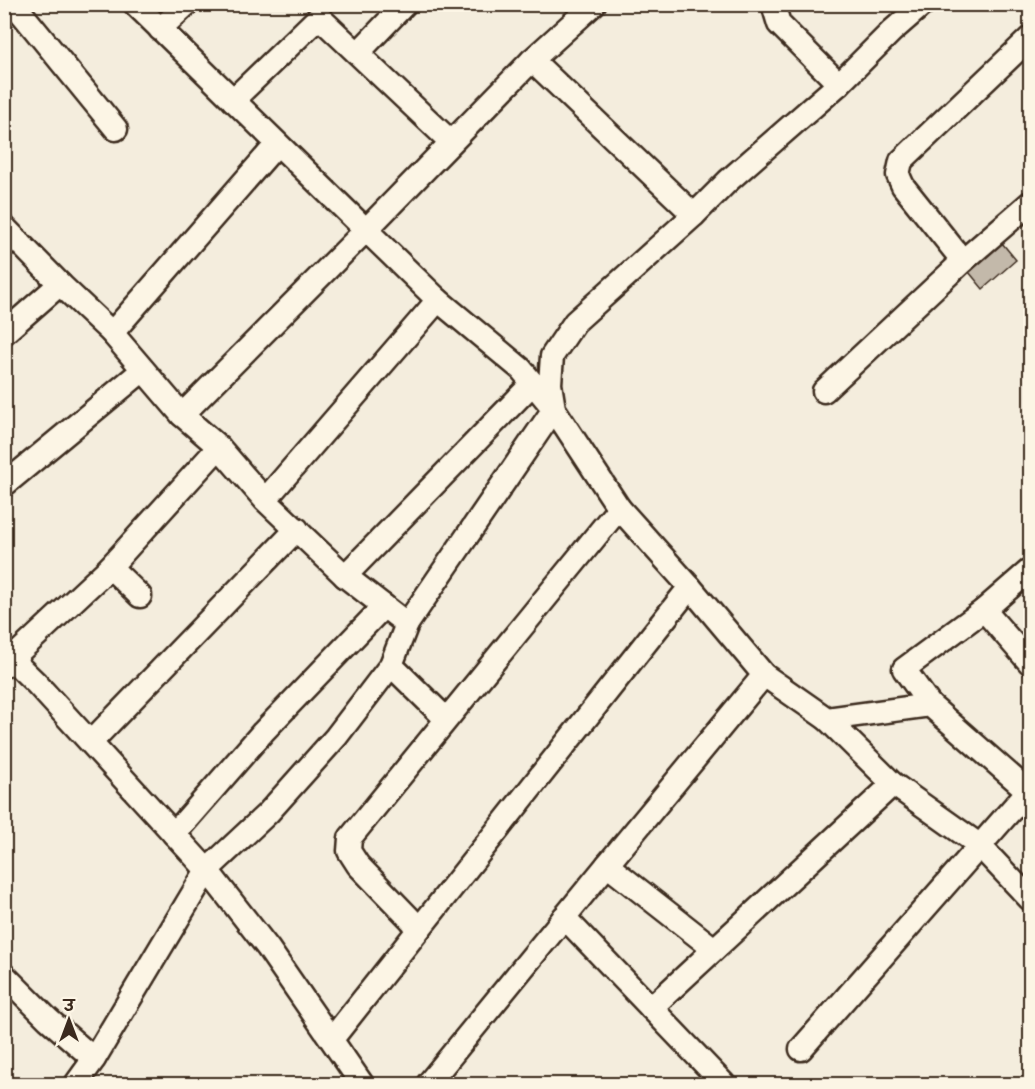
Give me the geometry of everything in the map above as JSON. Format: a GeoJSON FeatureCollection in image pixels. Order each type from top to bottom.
{"type":"FeatureCollection","features":[{"type":"Feature","properties":{"kind":"street"},"geometry":{"type":"LineString","coordinates":[[14,4],[116,129]]}},
{"type":"Feature","properties":{"kind":"street"},"geometry":{"type":"LineString","coordinates":[[135,4],[438,300],[527,376],[554,409],[619,508],[690,587],[764,675],[827,718],[893,784],[979,845],[1030,899]]}},
{"type":"Feature","properties":{"kind":"street"},"geometry":{"type":"LineString","coordinates":[[160,28],[187,4]]}},
{"type":"Feature","properties":{"kind":"street"},"geometry":{"type":"LineString","coordinates":[[358,53],[405,4]]}},
{"type":"Feature","properties":{"kind":"street"},"geometry":{"type":"LineString","coordinates":[[182,415],[532,60],[594,4]]}},
{"type":"Feature","properties":{"kind":"street"},"geometry":{"type":"LineString","coordinates":[[773,4],[779,24],[839,84]]}},
{"type":"Feature","properties":{"kind":"street"},"geometry":{"type":"LineString","coordinates":[[345,576],[527,376],[552,356],[575,322],[839,84],[892,31],[923,4]]}},
{"type":"Feature","properties":{"kind":"street"},"geometry":{"type":"LineString","coordinates":[[233,100],[325,11],[358,53],[451,142]]}},
{"type":"Feature","properties":{"kind":"street"},"geometry":{"type":"LineString","coordinates":[[963,261],[903,186],[898,175],[901,161],[1030,38]]}},
{"type":"Feature","properties":{"kind":"street"},"geometry":{"type":"LineString","coordinates":[[532,60],[694,215]]}},
{"type":"Feature","properties":{"kind":"street"},"geometry":{"type":"LineString","coordinates":[[112,333],[277,144]]}},
{"type":"Feature","properties":{"kind":"street"},"geometry":{"type":"LineString","coordinates":[[824,391],[963,261],[1030,203]]}},
{"type":"Feature","properties":{"kind":"street"},"geometry":{"type":"LineString","coordinates":[[4,227],[112,333],[182,415],[219,447],[265,500],[345,576],[407,624]]}},
{"type":"Feature","properties":{"kind":"street"},"geometry":{"type":"LineString","coordinates":[[4,333],[60,284]]}},
{"type":"Feature","properties":{"kind":"street"},"geometry":{"type":"LineString","coordinates":[[265,500],[438,300]]}},
{"type":"Feature","properties":{"kind":"street"},"geometry":{"type":"LineString","coordinates":[[76,1084],[94,1059],[207,870],[268,813],[306,771],[336,737],[391,665],[407,624],[554,409],[550,384],[552,356]]}},
{"type":"Feature","properties":{"kind":"street"},"geometry":{"type":"LineString","coordinates":[[4,485],[143,370]]}},
{"type":"Feature","properties":{"kind":"street"},"geometry":{"type":"LineString","coordinates":[[219,447],[110,567],[7,659],[91,742],[207,870],[268,948],[362,1084]]}},
{"type":"Feature","properties":{"kind":"street"},"geometry":{"type":"LineString","coordinates":[[419,928],[358,865],[349,851],[350,838],[619,508]]}},
{"type":"Feature","properties":{"kind":"street"},"geometry":{"type":"LineString","coordinates":[[91,742],[297,529]]}},
{"type":"Feature","properties":{"kind":"street"},"geometry":{"type":"LineString","coordinates":[[110,567],[140,596]]}},
{"type":"Feature","properties":{"kind":"street"},"geometry":{"type":"LineString","coordinates":[[801,1049],[979,845],[1030,792],[930,705],[904,669],[984,610],[1030,570]]}},
{"type":"Feature","properties":{"kind":"street"},"geometry":{"type":"LineString","coordinates":[[332,1039],[690,587]]}},
{"type":"Feature","properties":{"kind":"street"},"geometry":{"type":"LineString","coordinates":[[174,834],[264,732],[384,606]]}},
{"type":"Feature","properties":{"kind":"street"},"geometry":{"type":"LineString","coordinates":[[984,610],[1030,663]]}},
{"type":"Feature","properties":{"kind":"street"},"geometry":{"type":"LineString","coordinates":[[391,665],[446,718]]}},
{"type":"Feature","properties":{"kind":"street"},"geometry":{"type":"LineString","coordinates":[[428,1084],[764,675]]}},
{"type":"Feature","properties":{"kind":"street"},"geometry":{"type":"LineString","coordinates":[[827,718],[930,705]]}},
{"type":"Feature","properties":{"kind":"street"},"geometry":{"type":"LineString","coordinates":[[651,1008],[893,784]]}},
{"type":"Feature","properties":{"kind":"street"},"geometry":{"type":"LineString","coordinates":[[607,865],[714,949]]}},
{"type":"Feature","properties":{"kind":"street"},"geometry":{"type":"LineString","coordinates":[[564,917],[724,1084]]}},
{"type":"Feature","properties":{"kind":"street"},"geometry":{"type":"LineString","coordinates":[[4,975],[48,1019],[94,1059]]}},
{"type":"Feature","properties":{"kind":"building"},"geometry":{"type":"Polygon","coordinates":[[[1002,243],[1016,260],[983,289],[969,272],[1002,243]]]}}]}
